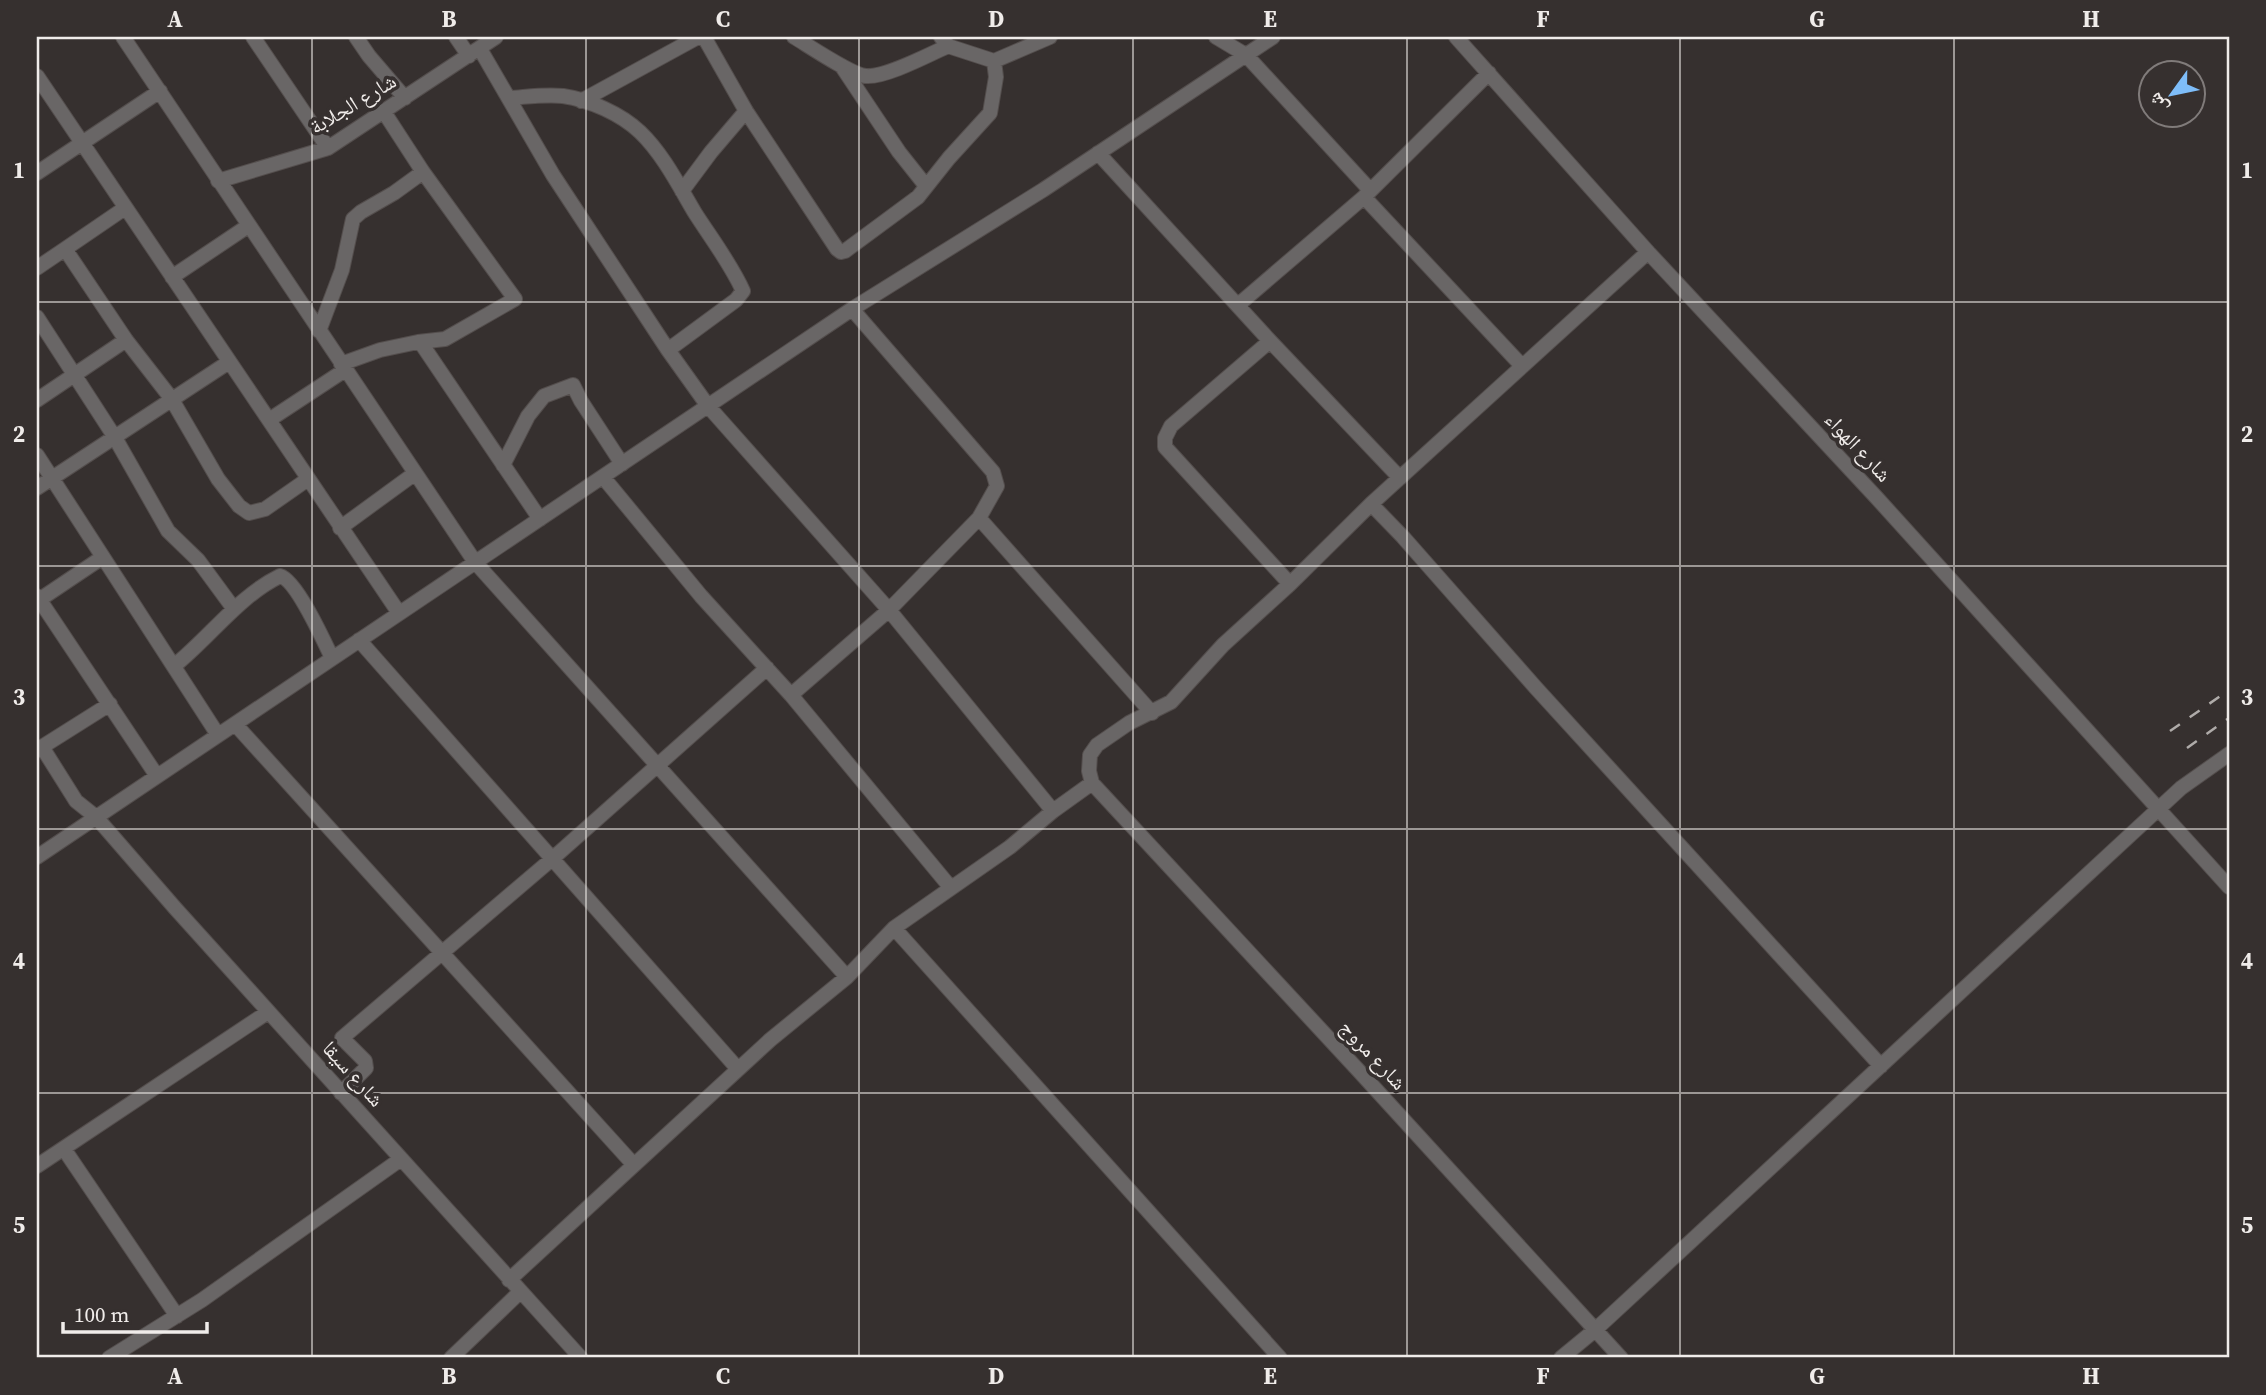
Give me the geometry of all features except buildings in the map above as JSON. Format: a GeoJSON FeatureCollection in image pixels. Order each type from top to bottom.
{"type":"FeatureCollection","features":[{"type":"Feature","properties":{"kind":"street"},"geometry":{"type":"LineString","coordinates":[[123,37],[475,562],[847,977]]}},
{"type":"Feature","properties":{"kind":"street"},"geometry":{"type":"LineString","coordinates":[[253,37],[328,148]]}},
{"type":"Feature","properties":{"kind":"street"},"geometry":{"type":"LineString","coordinates":[[356,37],[405,98]]}},
{"type":"Feature","properties":{"kind":"street"},"geometry":{"type":"LineString","coordinates":[[456,37],[474,52],[509,98],[553,175],[708,406],[888,610],[1053,811]]}},
{"type":"Feature","properties":{"kind":"street","name":"شارع الجلابة"},"geometry":{"type":"LineString","coordinates":[[218,181],[328,148],[496,37]]}},
{"type":"Feature","properties":{"kind":"street"},"geometry":{"type":"LineString","coordinates":[[582,101],[698,37]]}},
{"type":"Feature","properties":{"kind":"street"},"geometry":{"type":"LineString","coordinates":[[704,37],[746,111],[841,252],[918,197],[990,113],[996,77],[995,61]]}},
{"type":"Feature","properties":{"kind":"street"},"geometry":{"type":"LineString","coordinates":[[794,37],[852,72],[864,76],[877,76],[945,41],[995,61],[1050,37]]}},
{"type":"Feature","properties":{"kind":"street"},"geometry":{"type":"LineString","coordinates":[[1216,37],[1246,55],[1522,366]]}},
{"type":"Feature","properties":{"kind":"street"},"geometry":{"type":"LineString","coordinates":[[37,857],[852,309],[1098,153],[1273,37]]}},
{"type":"Feature","properties":{"kind":"street","name":"شارع الهواء"},"geometry":{"type":"LineString","coordinates":[[1456,37],[1648,252],[1876,497],[2156,812],[2229,887]]}},
{"type":"Feature","properties":{"kind":"street"},"geometry":{"type":"LineString","coordinates":[[840,64],[899,152],[926,186]]}},
{"type":"Feature","properties":{"kind":"street"},"geometry":{"type":"LineString","coordinates":[[1238,305],[1367,193],[1489,73]]}},
{"type":"Feature","properties":{"kind":"street"},"geometry":{"type":"LineString","coordinates":[[38,79],[399,614]]}},
{"type":"Feature","properties":{"kind":"street"},"geometry":{"type":"LineString","coordinates":[[37,173],[160,91]]}},
{"type":"Feature","properties":{"kind":"street"},"geometry":{"type":"LineString","coordinates":[[509,98],[562,96],[619,116],[642,134],[682,191],[743,291],[736,300],[668,350]]}},
{"type":"Feature","properties":{"kind":"street"},"geometry":{"type":"LineString","coordinates":[[682,191],[710,152],[746,111]]}},
{"type":"Feature","properties":{"kind":"street"},"geometry":{"type":"LineString","coordinates":[[269,420],[343,367],[380,350],[445,339],[515,299],[422,172],[384,112]]}},
{"type":"Feature","properties":{"kind":"street"},"geometry":{"type":"LineString","coordinates":[[1098,153],[1400,478]]}},
{"type":"Feature","properties":{"kind":"street"},"geometry":{"type":"LineString","coordinates":[[319,331],[342,270],[353,219],[422,172]]}},
{"type":"Feature","properties":{"kind":"street"},"geometry":{"type":"LineString","coordinates":[[37,268],[125,208]]}},
{"type":"Feature","properties":{"kind":"street"},"geometry":{"type":"LineString","coordinates":[[172,277],[248,226]]}},
{"type":"Feature","properties":{"kind":"street"},"geometry":{"type":"LineString","coordinates":[[65,249],[126,340],[171,398],[218,479],[239,506],[249,513],[265,509],[308,479]]}},
{"type":"Feature","properties":{"kind":"street"},"geometry":{"type":"LineString","coordinates":[[509,1280],[770,1040],[847,977],[894,928],[1010,846],[1092,783],[1089,771],[1090,755],[1097,745],[1129,723],[1171,702],[1223,645],[1371,504],[1648,252]]}},
{"type":"Feature","properties":{"kind":"street"},"geometry":{"type":"LineString","coordinates":[[791,695],[888,610],[979,518],[997,486],[993,472],[852,309]]}},
{"type":"Feature","properties":{"kind":"street"},"geometry":{"type":"LineString","coordinates":[[37,317],[114,436],[168,531],[198,560],[234,609]]}},
{"type":"Feature","properties":{"kind":"street"},"geometry":{"type":"LineString","coordinates":[[37,400],[126,340]]}},
{"type":"Feature","properties":{"kind":"street"},"geometry":{"type":"LineString","coordinates":[[1270,341],[1171,426],[1165,439],[1165,447],[1290,584]]}},
{"type":"Feature","properties":{"kind":"street"},"geometry":{"type":"LineString","coordinates":[[418,342],[540,519]]}},
{"type":"Feature","properties":{"kind":"street"},"geometry":{"type":"LineString","coordinates":[[37,488],[229,362]]}},
{"type":"Feature","properties":{"kind":"street"},"geometry":{"type":"LineString","coordinates":[[503,465],[527,416],[544,396],[573,386],[622,464]]}},
{"type":"Feature","properties":{"kind":"street"},"geometry":{"type":"LineString","coordinates":[[37,455],[218,735]]}},
{"type":"Feature","properties":{"kind":"street"},"geometry":{"type":"LineString","coordinates":[[340,528],[414,474]]}},
{"type":"Feature","properties":{"kind":"street"},"geometry":{"type":"LineString","coordinates":[[603,477],[701,596],[791,695],[951,888]]}},
{"type":"Feature","properties":{"kind":"street"},"geometry":{"type":"LineString","coordinates":[[1371,504],[1881,1066]]}},
{"type":"Feature","properties":{"kind":"street"},"geometry":{"type":"LineString","coordinates":[[979,518],[1152,713]]}},
{"type":"Feature","properties":{"kind":"street"},"geometry":{"type":"LineString","coordinates":[[103,557],[40,605],[157,776]]}},
{"type":"Feature","properties":{"kind":"street"},"geometry":{"type":"LineString","coordinates":[[174,666],[234,609],[280,576],[286,578],[299,596],[332,658]]}},
{"type":"Feature","properties":{"kind":"street"},"geometry":{"type":"LineString","coordinates":[[359,640],[738,1069]]}},
{"type":"Feature","properties":{"kind":"street"},"geometry":{"type":"LineString","coordinates":[[341,1093],[366,1068],[366,1064],[342,1038],[658,768],[767,668]]}},
{"type":"Feature","properties":{"kind":"street"},"geometry":{"type":"LineString","coordinates":[[39,748],[110,704]]}},
{"type":"Feature","properties":{"kind":"street"},"geometry":{"type":"LineString","coordinates":[[235,724],[634,1165]]}},
{"type":"Feature","properties":{"kind":"street","name":"شارع سيقا"},"geometry":{"type":"LineString","coordinates":[[39,748],[76,801],[96,817],[581,1358]]}},
{"type":"Feature","properties":{"kind":"street"},"geometry":{"type":"LineString","coordinates":[[1561,1358],[1595,1330],[2181,788],[2229,754]]}},
{"type":"Feature","properties":{"kind":"street","name":"شارع مروج"},"geometry":{"type":"LineString","coordinates":[[1092,783],[1621,1358]]}},
{"type":"Feature","properties":{"kind":"street"},"geometry":{"type":"LineString","coordinates":[[894,928],[1280,1358]]}},
{"type":"Feature","properties":{"kind":"street"},"geometry":{"type":"LineString","coordinates":[[37,1166],[268,1012]]}},
{"type":"Feature","properties":{"kind":"street"},"geometry":{"type":"LineString","coordinates":[[64,1149],[177,1315]]}},
{"type":"Feature","properties":{"kind":"street"},"geometry":{"type":"LineString","coordinates":[[109,1358],[202,1300],[401,1159]]}},
{"type":"Feature","properties":{"kind":"street"},"geometry":{"type":"LineString","coordinates":[[451,1358],[520,1292]]}},
{"type":"Feature","properties":{"kind":"railway"},"geometry":{"type":"LineString","coordinates":[[2170,731],[2229,690]]}},
{"type":"Feature","properties":{"kind":"railway"},"geometry":{"type":"LineString","coordinates":[[2187,748],[2229,718]]}}]}
